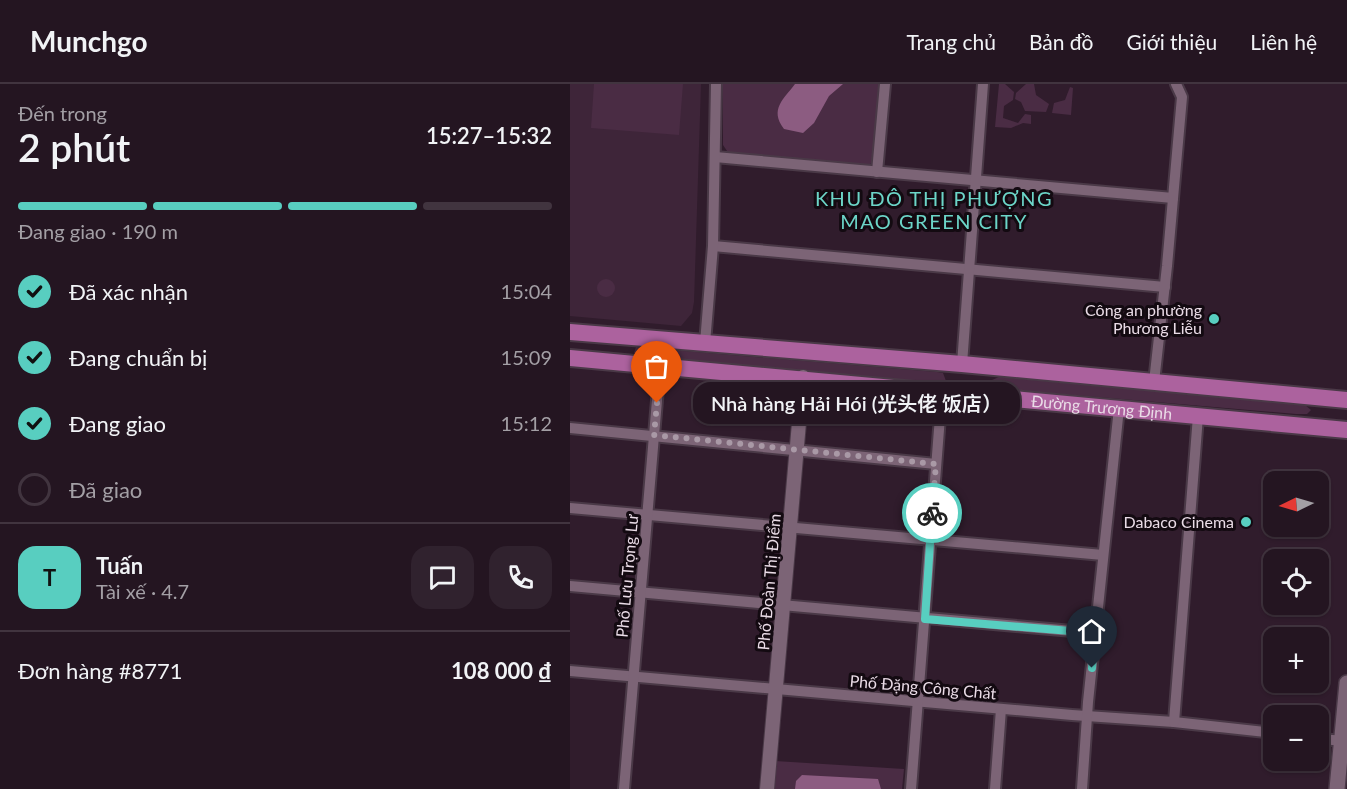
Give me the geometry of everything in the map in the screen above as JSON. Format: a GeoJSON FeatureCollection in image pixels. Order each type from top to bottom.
{"type":"FeatureCollection","features":[{"type":"Feature","properties":{"kind":"main road","name":"Đường Trương Định"},"geometry":{"type":"LineString","coordinates":[[570,332],[962,364],[1347,400]]}},
{"type":"Feature","properties":{"kind":"main road"},"geometry":{"type":"LineString","coordinates":[[604,361],[606,336]]}},
{"type":"Feature","properties":{"kind":"main road","name":"Đường Trương Định"},"geometry":{"type":"LineString","coordinates":[[570,358],[803,377],[1347,430]]}},
{"type":"Feature","properties":{"kind":"main road"},"geometry":{"type":"LineString","coordinates":[[951,392],[962,364]]}},
{"type":"Feature","properties":{"kind":"main road"},"geometry":{"type":"LineString","coordinates":[[1338,789],[1344,741],[1347,683]]}},
{"type":"Feature","properties":{"kind":"street"},"geometry":{"type":"LineString","coordinates":[[705,343],[713,246],[716,84]]}},
{"type":"Feature","properties":{"kind":"street"},"geometry":{"type":"LineString","coordinates":[[877,172],[885,84]]}},
{"type":"Feature","properties":{"kind":"street"},"geometry":{"type":"LineString","coordinates":[[962,364],[967,269],[977,182],[983,84]]}},
{"type":"Feature","properties":{"kind":"street"},"geometry":{"type":"LineString","coordinates":[[1154,382],[1182,98],[1176,84]]}},
{"type":"Feature","properties":{"kind":"street"},"geometry":{"type":"LineString","coordinates":[[715,157],[1173,198]]}},
{"type":"Feature","properties":{"kind":"street"},"geometry":{"type":"LineString","coordinates":[[713,246],[1165,287]]}},
{"type":"Feature","properties":{"kind":"street","name":"Phố Lưu Trọng Lư"},"geometry":{"type":"LineString","coordinates":[[624,789],[660,365]]}},
{"type":"Feature","properties":{"kind":"street","name":"Phố Đoàn Thị Điểm"},"geometry":{"type":"LineString","coordinates":[[767,789],[803,377]]}},
{"type":"Feature","properties":{"kind":"street"},"geometry":{"type":"LineString","coordinates":[[911,789],[936,464],[951,392]]}},
{"type":"Feature","properties":{"kind":"street"},"geometry":{"type":"LineString","coordinates":[[1082,789],[1095,633],[1119,408]]}},
{"type":"Feature","properties":{"kind":"street"},"geometry":{"type":"LineString","coordinates":[[1174,722],[1198,416]]}},
{"type":"Feature","properties":{"kind":"street"},"geometry":{"type":"LineString","coordinates":[[570,428],[936,464]]}},
{"type":"Feature","properties":{"kind":"street"},"geometry":{"type":"LineString","coordinates":[[570,508],[1103,555]]}},
{"type":"Feature","properties":{"kind":"street"},"geometry":{"type":"LineString","coordinates":[[570,586],[1095,633]]}},
{"type":"Feature","properties":{"kind":"street","name":"Phố Đặng Công Chất"},"geometry":{"type":"LineString","coordinates":[[570,671],[1088,717],[1174,722],[1263,732]]}},
{"type":"Feature","properties":{"kind":"street"},"geometry":{"type":"LineString","coordinates":[[995,789],[1001,709]]}},
{"type":"Feature","properties":{"kind":"street"},"geometry":{"type":"LineString","coordinates":[[1329,740],[1344,741]]}},
{"type":"Feature","properties":{"kind":"shaded area"},"geometry":{"type":"Polygon","coordinates":[[[570,84],[701,84],[694,302],[692,313],[681,326],[570,316],[570,84]]]}},
{"type":"Feature","properties":{"kind":"shaded area"},"geometry":{"type":"Polygon","coordinates":[[[594,84],[683,84],[679,135],[591,128],[594,84]]]}},
{"type":"Feature","properties":{"kind":"shaded area"},"geometry":{"type":"Polygon","coordinates":[[[723,84],[883,84],[872,163],[866,166],[729,154],[723,145],[723,84]]]}},
{"type":"Feature","properties":{"kind":"shaded area"},"geometry":{"type":"Polygon","coordinates":[[[795,84],[843,84],[829,96],[814,123],[803,133],[784,129],[778,116],[780,105],[795,84]]]}},
{"type":"Feature","properties":{"kind":"shaded area"},"geometry":{"type":"Polygon","coordinates":[[[999,84],[1005,84],[1014,92],[1013,100],[1004,106],[1003,118],[1018,123],[1025,114],[1031,115],[1031,124],[1023,123],[1011,128],[995,127],[999,84]]]}},
{"type":"Feature","properties":{"kind":"shaded area"},"geometry":{"type":"Polygon","coordinates":[[[1026,84],[1034,84],[1036,95],[1049,104],[1046,112],[1025,111],[1021,102],[1015,99],[1016,93],[1026,84]]]}},
{"type":"Feature","properties":{"kind":"shaded area"},"geometry":{"type":"Polygon","coordinates":[[[1070,87],[1073,88],[1071,115],[1052,113],[1054,103],[1065,100],[1070,87]]]}},
{"type":"Feature","properties":{"kind":"shaded area"},"geometry":{"type":"Polygon","coordinates":[[[606,279],[612,282],[615,288],[612,294],[606,297],[600,294],[597,288],[600,282],[606,279]]]}},
{"type":"Feature","properties":{"kind":"shaded area"},"geometry":{"type":"Polygon","coordinates":[[[636,347],[937,372],[943,373],[946,381],[932,383],[644,356],[634,353],[636,347]]]}},
{"type":"Feature","properties":{"kind":"shaded area"},"geometry":{"type":"Polygon","coordinates":[[[999,377],[1305,405],[1311,410],[1307,414],[1296,414],[993,388],[992,380],[999,377]]]}},
{"type":"Feature","properties":{"kind":"shaded area"},"geometry":{"type":"Polygon","coordinates":[[[775,761],[904,769],[902,789],[772,789],[775,761]]]}},
{"type":"Feature","properties":{"kind":"shaded area"},"geometry":{"type":"Polygon","coordinates":[[[802,775],[878,779],[881,789],[795,789],[796,781],[802,775]]]}},
{"type":"Feature","properties":{"kind":"way so far"},"geometry":{"type":"LineString","coordinates":[[657,403],[654,435],[936,464],[932,513]]}},
{"type":"Feature","properties":{"kind":"place","name":"Công an phường Phương Liễu"},"geometry":{"type":"Point","coordinates":[1214,319]}},
{"type":"Feature","properties":{"kind":"place","name":"Nhà hàng Hải Hói (光头佬 饭店）"},"geometry":{"type":"Point","coordinates":[657,403]}},
{"type":"Feature","properties":{"kind":"place","name":"Dabaco Cinema"},"geometry":{"type":"Point","coordinates":[1246,522]}},
{"type":"Feature","properties":{"kind":"district","name":"KHU ĐÔ THỊ PHƯỢNG MAO GREEN CITY"},"geometry":{"type":"Point","coordinates":[934,210]}},
{"type":"Feature","properties":{"kind":"route"},"geometry":{"type":"LineString","coordinates":[[932,513],[925,619],[1095,633],[1092,668]]}}]}
